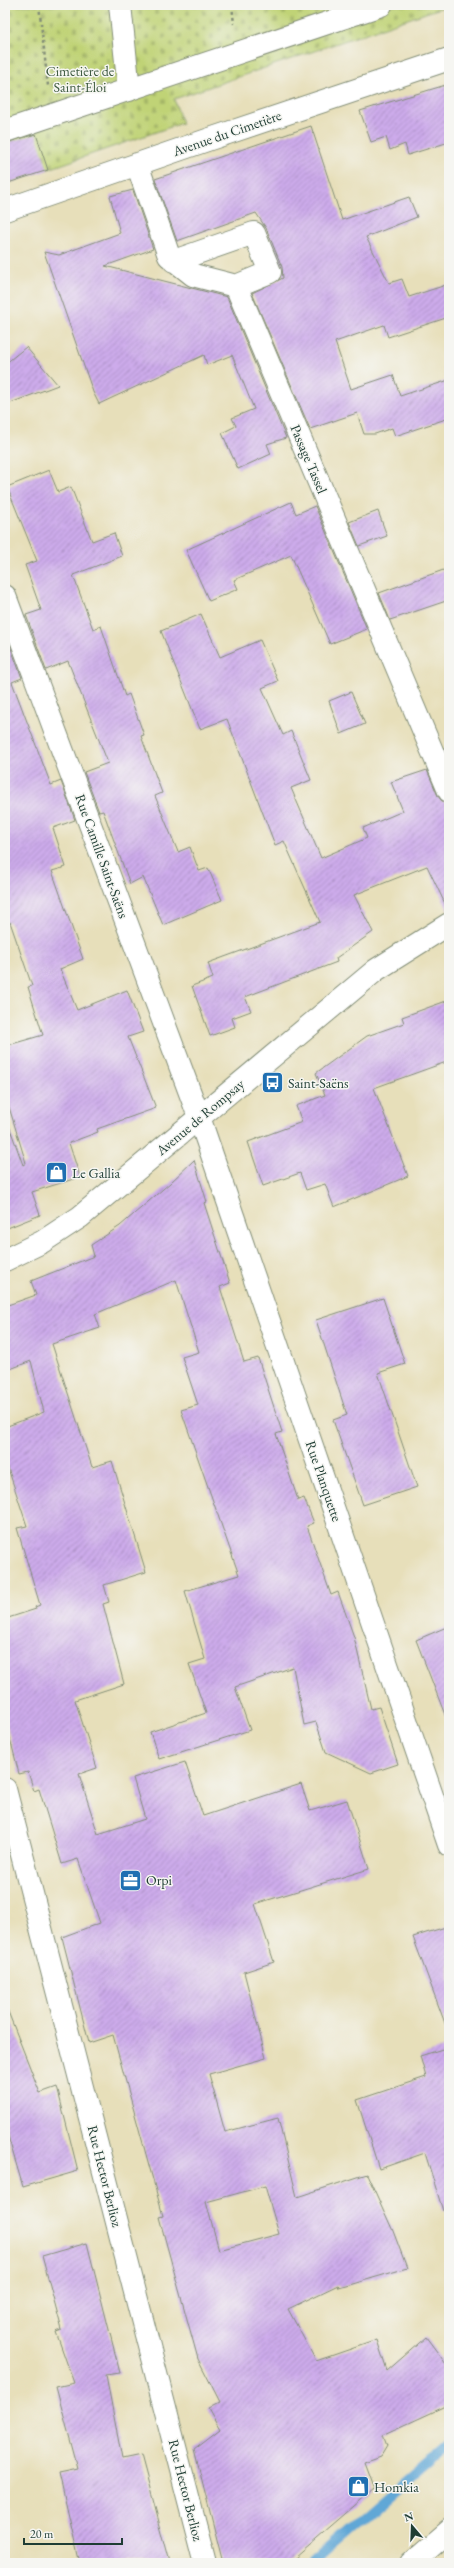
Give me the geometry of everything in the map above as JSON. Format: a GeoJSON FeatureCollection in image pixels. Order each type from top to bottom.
{"type":"FeatureCollection","features":[{"type":"Feature","properties":{"kind":"street"},"geometry":{"type":"LineString","coordinates":[[120,5],[129,90]]}},
{"type":"Feature","properties":{"kind":"street"},"geometry":{"type":"LineString","coordinates":[[5,131],[129,90],[353,10],[381,5]]}},
{"type":"Feature","properties":{"kind":"street","name":"Avenue du Cimetière"},"geometry":{"type":"LineString","coordinates":[[5,210],[449,59]]}},
{"type":"Feature","properties":{"kind":"street"},"geometry":{"type":"LineString","coordinates":[[137,164],[169,256],[174,261],[193,275],[236,286],[270,272],[254,233],[174,261]]}},
{"type":"Feature","properties":{"kind":"street","name":"Passage Tassel"},"geometry":{"type":"LineString","coordinates":[[236,286],[449,791]]}},
{"type":"Feature","properties":{"kind":"street","name":"Rue Camille Saint-Saëns"},"geometry":{"type":"LineString","coordinates":[[5,596],[198,1117]]}},
{"type":"Feature","properties":{"kind":"street","name":"Avenue de Rompsay"},"geometry":{"type":"LineString","coordinates":[[5,1260],[42,1242],[80,1217],[376,970],[449,924]]}},
{"type":"Feature","properties":{"kind":"street","name":"Rue Planquette"},"geometry":{"type":"LineString","coordinates":[[198,1117],[449,1845]]}},
{"type":"Feature","properties":{"kind":"street","name":"Rue Hector Berlioz"},"geometry":{"type":"LineString","coordinates":[[5,1789],[205,2563]]}},
{"type":"Feature","properties":{"kind":"street"},"geometry":{"type":"LineString","coordinates":[[411,2563],[449,2530]]}},
{"type":"Feature","properties":{"kind":"path"},"geometry":{"type":"LineString","coordinates":[[39,5],[51,116]]}},
{"type":"Feature","properties":{"kind":"green space","name":"Cimetière de Saint-Éloi"},"geometry":{"type":"Polygon","coordinates":[[[5,5],[449,5],[174,99],[182,123],[5,184],[5,5]]]}},
{"type":"Feature","properties":{"kind":"building"},"geometry":{"type":"Polygon","coordinates":[[[449,84],[449,142],[408,155],[405,144],[390,150],[386,137],[371,142],[360,111],[449,84]]]}},
{"type":"Feature","properties":{"kind":"building"},"geometry":{"type":"Polygon","coordinates":[[[311,126],[342,220],[409,197],[417,217],[366,237],[389,283],[402,279],[409,297],[449,284],[449,317],[388,337],[384,325],[335,342],[351,389],[393,375],[400,396],[449,380],[449,418],[395,436],[392,428],[375,434],[364,434],[357,413],[310,429],[252,293],[283,278],[282,267],[266,228],[256,213],[177,241],[155,179],[311,126]]]}},
{"type":"Feature","properties":{"kind":"building"},"geometry":{"type":"Polygon","coordinates":[[[36,134],[48,170],[5,184],[5,143],[36,134]]]}},
{"type":"Feature","properties":{"kind":"building"},"geometry":{"type":"Polygon","coordinates":[[[133,190],[153,249],[105,266],[227,297],[286,438],[267,444],[271,454],[238,469],[222,433],[236,426],[232,418],[254,409],[232,355],[207,365],[204,355],[99,404],[93,392],[44,252],[59,255],[120,233],[110,196],[133,190]]]}},
{"type":"Feature","properties":{"kind":"building"},"geometry":{"type":"Polygon","coordinates":[[[26,347],[58,385],[5,405],[5,364],[26,347]]]}},
{"type":"Feature","properties":{"kind":"building"},"geometry":{"type":"Polygon","coordinates":[[[49,470],[58,492],[71,487],[92,541],[114,533],[122,556],[73,575],[93,629],[101,626],[125,696],[129,694],[144,735],[141,736],[162,793],[155,796],[178,852],[190,847],[199,871],[208,868],[222,900],[163,925],[143,877],[130,884],[103,811],[99,812],[84,772],[108,763],[68,661],[46,670],[26,615],[41,610],[25,565],[37,561],[7,487],[49,470]]]}},
{"type":"Feature","properties":{"kind":"building"},"geometry":{"type":"Polygon","coordinates":[[[291,502],[296,514],[315,506],[367,629],[330,644],[291,555],[234,580],[238,589],[209,601],[186,550],[291,502]]]}},
{"type":"Feature","properties":{"kind":"building"},"geometry":{"type":"Polygon","coordinates":[[[378,511],[387,536],[359,546],[349,522],[378,511]]]}},
{"type":"Feature","properties":{"kind":"building"},"geometry":{"type":"Polygon","coordinates":[[[449,568],[449,600],[390,620],[379,593],[449,568]]]}},
{"type":"Feature","properties":{"kind":"building"},"geometry":{"type":"Polygon","coordinates":[[[201,614],[220,657],[260,640],[278,681],[262,688],[283,735],[291,731],[311,780],[291,788],[321,858],[367,838],[363,828],[403,811],[391,782],[427,770],[438,796],[442,801],[449,803],[449,912],[427,866],[354,895],[373,932],[336,958],[337,962],[245,997],[251,1011],[232,1018],[235,1027],[210,1036],[192,986],[213,978],[208,963],[320,922],[284,841],[275,845],[227,719],[200,729],[161,631],[201,614]]]}},
{"type":"Feature","properties":{"kind":"building"},"geometry":{"type":"Polygon","coordinates":[[[5,632],[22,678],[12,682],[51,785],[61,781],[75,820],[53,828],[66,867],[52,871],[83,959],[60,969],[77,1010],[127,990],[143,1032],[128,1037],[156,1108],[97,1129],[98,1132],[69,1143],[80,1177],[32,1192],[40,1215],[5,1229],[5,1127],[9,1126],[23,1165],[26,1163],[5,1094],[5,1046],[43,1035],[28,987],[32,986],[10,922],[5,923],[5,632]]]}},
{"type":"Feature","properties":{"kind":"building"},"geometry":{"type":"Polygon","coordinates":[[[351,692],[365,724],[341,734],[329,701],[351,692]]]}},
{"type":"Feature","properties":{"kind":"building"},"geometry":{"type":"Polygon","coordinates":[[[449,1000],[449,1061],[374,1088],[408,1176],[334,1207],[325,1184],[306,1190],[300,1173],[263,1186],[248,1142],[302,1122],[296,1106],[325,1095],[316,1073],[367,1036],[404,1023],[402,1017],[449,1000]]]}},
{"type":"Feature","properties":{"kind":"building"},"geometry":{"type":"Polygon","coordinates":[[[194,1160],[207,1202],[204,1203],[230,1283],[220,1287],[244,1362],[258,1358],[282,1432],[276,1434],[298,1500],[304,1498],[314,1523],[307,1526],[331,1595],[338,1592],[354,1637],[371,1709],[379,1707],[398,1764],[371,1773],[326,1752],[316,1722],[304,1725],[293,1667],[235,1687],[250,1730],[159,1759],[150,1732],[206,1713],[189,1664],[205,1659],[185,1591],[239,1575],[181,1410],[198,1405],[182,1357],[199,1352],[176,1280],[95,1314],[100,1328],[52,1344],[92,1467],[112,1461],[146,1572],[104,1585],[109,1602],[103,1604],[124,1684],[75,1700],[97,1768],[79,1774],[98,1834],[145,1819],[133,1778],[185,1762],[203,1816],[301,1784],[310,1811],[347,1800],[369,1869],[255,1904],[274,1962],[244,1972],[266,2058],[209,2074],[225,2132],[278,2118],[297,2197],[367,2174],[393,2231],[407,2268],[339,2288],[338,2285],[288,2309],[316,2361],[377,2340],[387,2371],[426,2337],[449,2368],[449,2402],[444,2407],[383,2435],[387,2446],[381,2456],[364,2462],[374,2489],[288,2563],[223,2563],[194,2449],[220,2429],[208,2408],[220,2402],[198,2359],[159,2217],[163,2216],[113,2035],[89,2043],[62,1937],[100,1923],[78,1859],[62,1864],[39,1789],[34,1791],[28,1772],[19,1774],[5,1718],[5,1619],[36,1609],[35,1607],[40,1605],[17,1528],[27,1526],[5,1459],[5,1427],[44,1412],[31,1361],[5,1371],[5,1306],[36,1295],[31,1281],[94,1256],[91,1245],[120,1226],[194,1160]],[[265,2186],[206,2202],[219,2250],[279,2234],[265,2186]]]}},
{"type":"Feature","properties":{"kind":"building"},"geometry":{"type":"Polygon","coordinates":[[[383,1298],[405,1364],[378,1373],[417,1487],[363,1505],[333,1420],[347,1415],[316,1320],[383,1298]]]}},
{"type":"Feature","properties":{"kind":"building"},"geometry":{"type":"Polygon","coordinates":[[[449,1626],[449,1720],[447,1720],[416,1640],[449,1626]]]}},
{"type":"Feature","properties":{"kind":"building"},"geometry":{"type":"Polygon","coordinates":[[[449,1926],[449,2025],[446,2026],[413,1937],[449,1926]]]}},
{"type":"Feature","properties":{"kind":"building"},"geometry":{"type":"Polygon","coordinates":[[[7,2009],[40,2093],[57,2087],[78,2171],[23,2187],[5,2126],[5,2010],[7,2009]]]}},
{"type":"Feature","properties":{"kind":"building"},"geometry":{"type":"Polygon","coordinates":[[[449,2047],[449,2210],[443,2211],[425,2153],[379,2169],[357,2100],[426,2077],[420,2056],[449,2047]]]}},
{"type":"Feature","properties":{"kind":"building"},"geometry":{"type":"Polygon","coordinates":[[[87,2243],[120,2373],[106,2375],[122,2459],[141,2455],[170,2563],[80,2563],[59,2473],[78,2469],[56,2387],[74,2383],[56,2332],[62,2330],[42,2256],[87,2243]]]}},
{"type":"Feature","properties":{"kind":"waterway"},"geometry":{"type":"LineString","coordinates":[[312,2563],[449,2444]]}},
{"type":"Feature","properties":{"kind":"place","name":"Saint-Saëns"},"geometry":{"type":"Point","coordinates":[272,1083]}},
{"type":"Feature","properties":{"kind":"place","name":"Le Gallia"},"geometry":{"type":"Point","coordinates":[57,1173]}},
{"type":"Feature","properties":{"kind":"place","name":"Orpi"},"geometry":{"type":"Point","coordinates":[131,1880]}},
{"type":"Feature","properties":{"kind":"place","name":"Homkia"},"geometry":{"type":"Point","coordinates":[359,2487]}}]}
